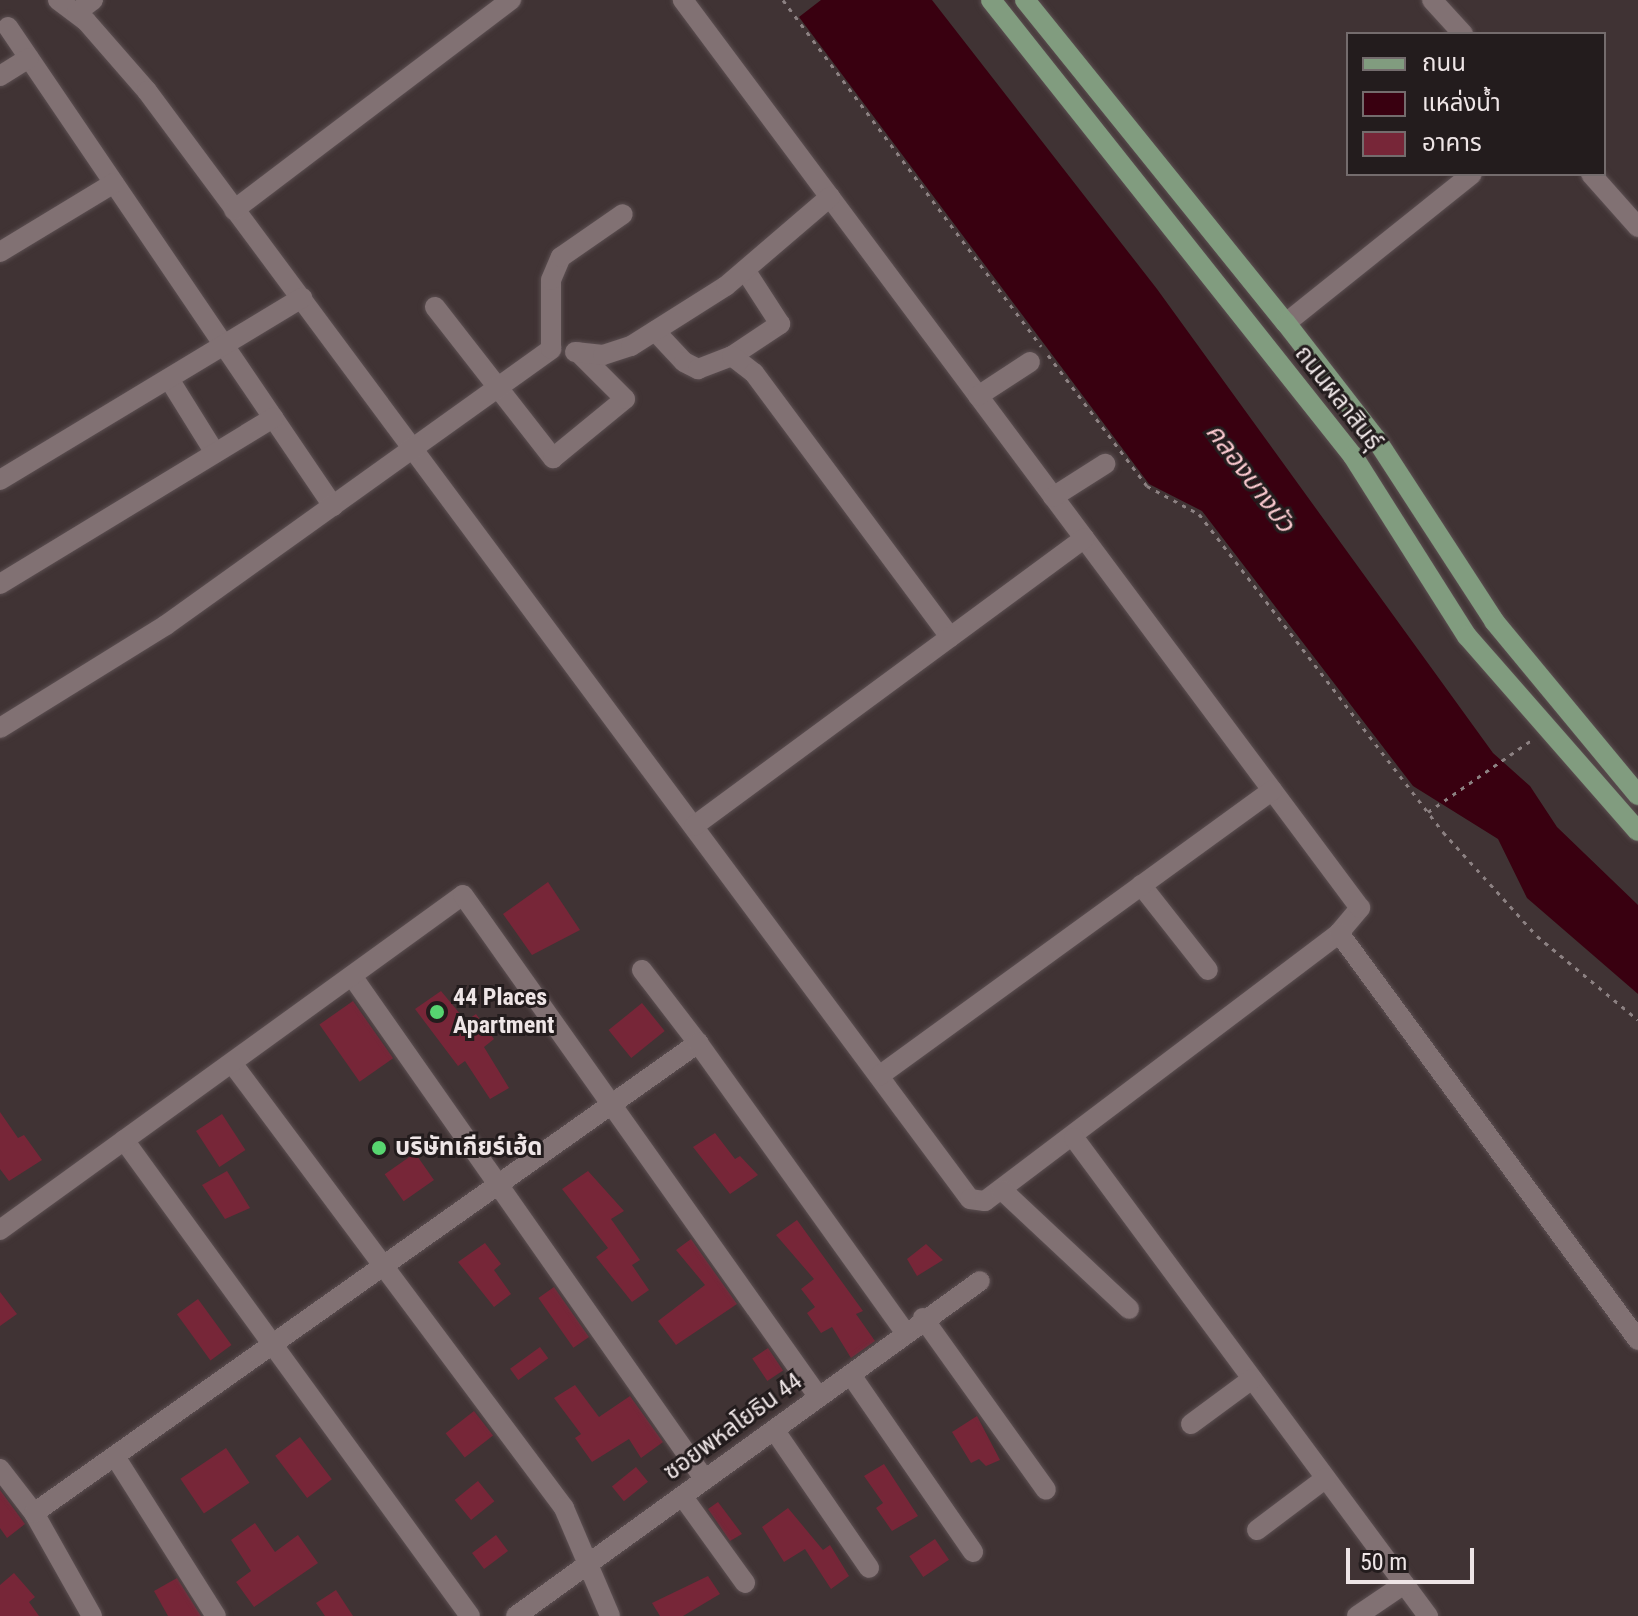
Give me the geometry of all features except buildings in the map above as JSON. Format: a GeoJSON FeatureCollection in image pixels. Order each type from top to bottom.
{"type":"FeatureCollection","features":[{"type":"Feature","properties":{"kind":"main road","name":"ถนนผลาสินธุ์"},"geometry":{"type":"LineString","coordinates":[[991,0],[1261,344],[1353,456],[1467,636],[1546,730],[1638,831]]}},
{"type":"Feature","properties":{"kind":"main road","name":"ถนนผลาสินธุ์"},"geometry":{"type":"LineString","coordinates":[[1025,0],[1376,439],[1494,621],[1638,795]]}},
{"type":"Feature","properties":{"kind":"main road"},"geometry":{"type":"LineString","coordinates":[[1261,344],[1286,323]]}},
{"type":"Feature","properties":{"kind":"street"},"geometry":{"type":"LineString","coordinates":[[58,0],[85,6],[970,1199],[985,1201],[1074,1138],[1339,933],[1360,908],[683,0]]}},
{"type":"Feature","properties":{"kind":"street"},"geometry":{"type":"LineString","coordinates":[[234,210],[511,0]]}},
{"type":"Feature","properties":{"kind":"street"},"geometry":{"type":"LineString","coordinates":[[1432,0],[1461,32]]}},
{"type":"Feature","properties":{"kind":"street"},"geometry":{"type":"LineString","coordinates":[[8,27],[333,506]]}},
{"type":"Feature","properties":{"kind":"street"},"geometry":{"type":"LineString","coordinates":[[0,76],[29,58]]}},
{"type":"Feature","properties":{"kind":"street"},"geometry":{"type":"LineString","coordinates":[[1286,323],[1470,176]]}},
{"type":"Feature","properties":{"kind":"street"},"geometry":{"type":"LineString","coordinates":[[1593,176],[1638,227]]}},
{"type":"Feature","properties":{"kind":"street"},"geometry":{"type":"LineString","coordinates":[[0,252],[114,183]]}},
{"type":"Feature","properties":{"kind":"street"},"geometry":{"type":"LineString","coordinates":[[0,728],[166,625],[551,349],[603,355],[655,331],[745,270],[830,197]]}},
{"type":"Feature","properties":{"kind":"street"},"geometry":{"type":"LineString","coordinates":[[551,349],[551,280],[561,257],[623,214]]}},
{"type":"Feature","properties":{"kind":"street"},"geometry":{"type":"LineString","coordinates":[[655,331],[684,362],[698,369],[732,356],[780,324],[745,270]]}},
{"type":"Feature","properties":{"kind":"street"},"geometry":{"type":"LineString","coordinates":[[0,480],[302,298]]}},
{"type":"Feature","properties":{"kind":"street"},"geometry":{"type":"LineString","coordinates":[[435,307],[553,458],[625,399],[578,352]]}},
{"type":"Feature","properties":{"kind":"street"},"geometry":{"type":"LineString","coordinates":[[732,356],[754,373],[950,637]]}},
{"type":"Feature","properties":{"kind":"street"},"geometry":{"type":"LineString","coordinates":[[978,396],[1030,362]]}},
{"type":"Feature","properties":{"kind":"street"},"geometry":{"type":"LineString","coordinates":[[169,379],[215,453]]}},
{"type":"Feature","properties":{"kind":"street"},"geometry":{"type":"LineString","coordinates":[[0,584],[273,418]]}},
{"type":"Feature","properties":{"kind":"street"},"geometry":{"type":"LineString","coordinates":[[1053,497],[1105,464]]}},
{"type":"Feature","properties":{"kind":"street"},"geometry":{"type":"LineString","coordinates":[[694,826],[1084,538]]}},
{"type":"Feature","properties":{"kind":"street"},"geometry":{"type":"LineString","coordinates":[[879,1076],[1272,790]]}},
{"type":"Feature","properties":{"kind":"street"},"geometry":{"type":"LineString","coordinates":[[1141,885],[1208,970]]}},
{"type":"Feature","properties":{"kind":"street"},"geometry":{"type":"LineString","coordinates":[[0,1230],[463,895],[818,1396]]}},
{"type":"Feature","properties":{"kind":"street"},"geometry":{"type":"LineString","coordinates":[[1339,933],[1638,1340]]}},
{"type":"Feature","properties":{"kind":"street"},"geometry":{"type":"LineString","coordinates":[[642,970],[905,1332]]}},
{"type":"Feature","properties":{"kind":"street"},"geometry":{"type":"LineString","coordinates":[[352,976],[498,1189],[705,1480]]}},
{"type":"Feature","properties":{"kind":"street"},"geometry":{"type":"LineString","coordinates":[[34,1513],[613,1108],[698,1043]]}},
{"type":"Feature","properties":{"kind":"street"},"geometry":{"type":"LineString","coordinates":[[232,1063],[564,1508],[610,1616]]}},
{"type":"Feature","properties":{"kind":"street"},"geometry":{"type":"LineString","coordinates":[[1074,1138],[1428,1616]]}},
{"type":"Feature","properties":{"kind":"street"},"geometry":{"type":"LineString","coordinates":[[124,1140],[470,1616]]}},
{"type":"Feature","properties":{"kind":"street"},"geometry":{"type":"LineString","coordinates":[[1002,1190],[1129,1309]]}},
{"type":"Feature","properties":{"kind":"street","name":"ซอยพหลโยธิน 44"},"geometry":{"type":"LineString","coordinates":[[516,1616],[775,1431],[923,1318],[980,1281]]}},
{"type":"Feature","properties":{"kind":"street"},"geometry":{"type":"LineString","coordinates":[[923,1318],[1046,1490]]}},
{"type":"Feature","properties":{"kind":"street"},"geometry":{"type":"LineString","coordinates":[[851,1375],[973,1552]]}},
{"type":"Feature","properties":{"kind":"street"},"geometry":{"type":"LineString","coordinates":[[1191,1424],[1252,1379]]}},
{"type":"Feature","properties":{"kind":"street"},"geometry":{"type":"LineString","coordinates":[[775,1431],[869,1568]]}},
{"type":"Feature","properties":{"kind":"street"},"geometry":{"type":"LineString","coordinates":[[116,1458],[216,1616]]}},
{"type":"Feature","properties":{"kind":"street"},"geometry":{"type":"LineString","coordinates":[[0,1469],[34,1513],[92,1616]]}},
{"type":"Feature","properties":{"kind":"street"},"geometry":{"type":"LineString","coordinates":[[1257,1530],[1326,1478]]}},
{"type":"Feature","properties":{"kind":"street"},"geometry":{"type":"LineString","coordinates":[[683,1497],[745,1583]]}},
{"type":"Feature","properties":{"kind":"street"},"geometry":{"type":"LineString","coordinates":[[1357,1616],[1404,1584]]}},
{"type":"Feature","properties":{"kind":"path"},"geometry":{"type":"LineString","coordinates":[[783,0],[1147,486],[1199,514],[1428,812],[1537,936],[1638,1020]]}},
{"type":"Feature","properties":{"kind":"path"},"geometry":{"type":"LineString","coordinates":[[1428,812],[1546,730]]}},
{"type":"Feature","properties":{"kind":"water","name":"คลองบางบัว"},"geometry":{"type":"Polygon","coordinates":[[[821,0],[932,0],[1157,289],[1493,753],[1530,786],[1557,827],[1638,905],[1638,994],[1527,898],[1498,839],[1413,786],[1202,511],[1149,484],[799,17],[821,0]]]}},
{"type":"Feature","properties":{"kind":"place","name":"44 Places Apartment"},"geometry":{"type":"Point","coordinates":[437,1012]}},
{"type":"Feature","properties":{"kind":"place","name":"บริษัทเกียร์เฮ้ด"},"geometry":{"type":"Point","coordinates":[379,1148]}}]}
